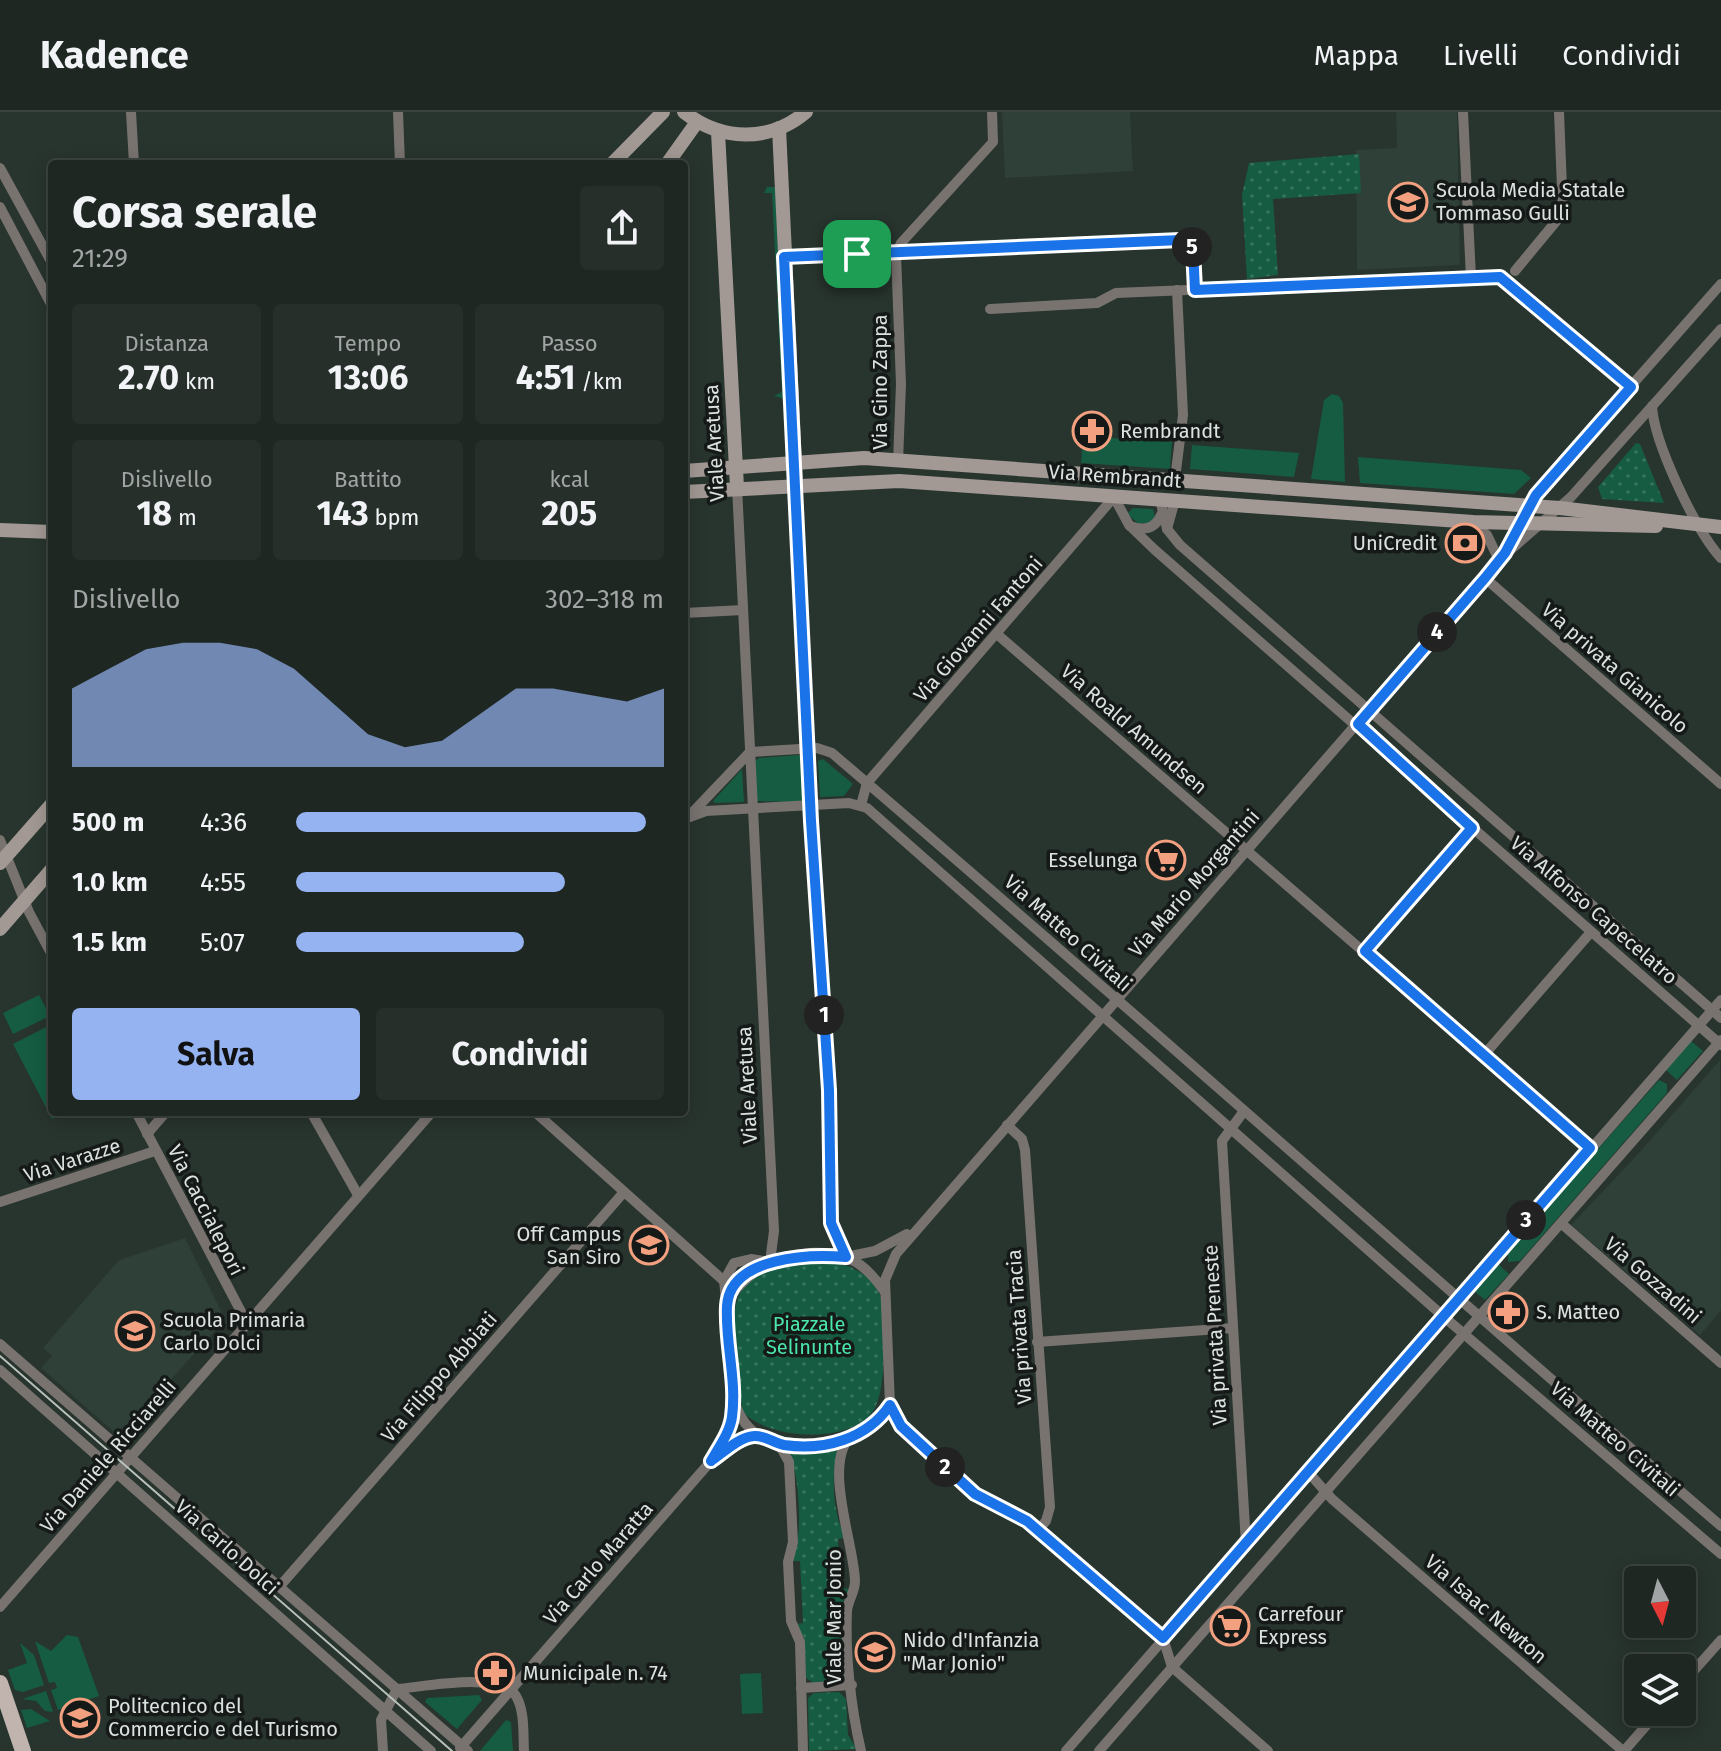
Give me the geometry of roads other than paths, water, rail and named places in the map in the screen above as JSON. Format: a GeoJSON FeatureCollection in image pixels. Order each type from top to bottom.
{"type":"FeatureCollection","features":[{"type":"Feature","properties":{"kind":"main road"},"geometry":{"type":"LineString","coordinates":[[0,1683],[23,1751]]}},
{"type":"Feature","properties":{"kind":"street"},"geometry":{"type":"LineString","coordinates":[[131,112],[134,160]]}},
{"type":"Feature","properties":{"kind":"street"},"geometry":{"type":"LineString","coordinates":[[398,112],[400,160]]}},
{"type":"Feature","properties":{"kind":"street"},"geometry":{"type":"LineString","coordinates":[[616,160],[663,112]]}},
{"type":"Feature","properties":{"kind":"street"},"geometry":{"type":"LineString","coordinates":[[684,112],[718,132],[747,135],[779,128],[806,112]]}},
{"type":"Feature","properties":{"kind":"street"},"geometry":{"type":"LineString","coordinates":[[896,254],[901,243],[993,142],[992,112]]}},
{"type":"Feature","properties":{"kind":"street"},"geometry":{"type":"LineString","coordinates":[[1463,112],[1471,278]]}},
{"type":"Feature","properties":{"kind":"street"},"geometry":{"type":"LineString","coordinates":[[1515,271],[1563,213],[1559,112]]}},
{"type":"Feature","properties":{"kind":"street"},"geometry":{"type":"LineString","coordinates":[[670,160],[697,122]]}},
{"type":"Feature","properties":{"kind":"street"},"geometry":{"type":"LineString","coordinates":[[779,128],[810,806],[829,1090],[831,1223],[846,1257],[871,1274],[886,1294],[890,1405],[901,1426],[979,1497],[1010,1510],[1039,1529],[1163,1638],[1172,1667],[1268,1751]]}},
{"type":"Feature","properties":{"kind":"street","name":"Viale Aretusa"},"geometry":{"type":"LineString","coordinates":[[718,132],[774,1231],[770,1262]]}},
{"type":"Feature","properties":{"kind":"street"},"geometry":{"type":"LineString","coordinates":[[0,168],[48,245]]}},
{"type":"Feature","properties":{"kind":"street"},"geometry":{"type":"LineString","coordinates":[[0,207],[48,298]]}},
{"type":"Feature","properties":{"kind":"street"},"geometry":{"type":"LineString","coordinates":[[784,257],[1187,241],[1193,249],[1195,290]]}},
{"type":"Feature","properties":{"kind":"street","name":"Via Gino Zappa"},"geometry":{"type":"LineString","coordinates":[[896,254],[901,384],[898,462]]}},
{"type":"Feature","properties":{"kind":"street"},"geometry":{"type":"LineString","coordinates":[[990,309],[1091,303],[1116,293],[1493,276],[1505,280],[1631,387]]}},
{"type":"Feature","properties":{"kind":"street","name":"Via Mario Morgantini"},"geometry":{"type":"LineString","coordinates":[[886,1294],[887,1272],[915,1230],[1485,578],[1537,515],[1548,480],[1721,284]]}},
{"type":"Feature","properties":{"kind":"street"},"geometry":{"type":"LineString","coordinates":[[1175,479],[1183,415],[1177,290]]}},
{"type":"Feature","properties":{"kind":"street"},"geometry":{"type":"LineString","coordinates":[[1560,508],[1721,329]]}},
{"type":"Feature","properties":{"kind":"street"},"geometry":{"type":"LineString","coordinates":[[1652,406],[1652,421],[1699,526],[1721,558]]}},
{"type":"Feature","properties":{"kind":"street","name":"Via Rembrandt"},"geometry":{"type":"LineString","coordinates":[[688,471],[864,458],[1175,479],[1537,515]]}},
{"type":"Feature","properties":{"kind":"street","name":"Via Rembrandt"},"geometry":{"type":"LineString","coordinates":[[688,492],[899,481],[1114,497],[1165,505],[1473,522],[1521,522],[1537,515]]}},
{"type":"Feature","properties":{"kind":"street","name":"Via Alfonso Capecelatro"},"geometry":{"type":"LineString","coordinates":[[1114,497],[1129,525],[1155,550],[1720,1042]]}},
{"type":"Feature","properties":{"kind":"street","name":"Via Giovanni Fantoni"},"geometry":{"type":"LineString","coordinates":[[867,783],[998,635],[1114,497]]}},
{"type":"Feature","properties":{"kind":"street"},"geometry":{"type":"LineString","coordinates":[[1129,525],[1146,529],[1153,526],[1165,505]]}},
{"type":"Feature","properties":{"kind":"street"},"geometry":{"type":"LineString","coordinates":[[1155,550],[1155,539],[1169,533],[1165,505]]}},
{"type":"Feature","properties":{"kind":"street","name":"Via Alfonso Capecelatro"},"geometry":{"type":"LineString","coordinates":[[1165,505],[1169,533],[1721,1018]]}},
{"type":"Feature","properties":{"kind":"street"},"geometry":{"type":"LineString","coordinates":[[1537,515],[1560,508],[1721,527]]}},
{"type":"Feature","properties":{"kind":"street"},"geometry":{"type":"LineString","coordinates":[[1537,515],[1613,528],[1677,524]]}},
{"type":"Feature","properties":{"kind":"street"},"geometry":{"type":"LineString","coordinates":[[1473,522],[1502,556]]}},
{"type":"Feature","properties":{"kind":"street","name":"Via Mario Morgantini"},"geometry":{"type":"LineString","coordinates":[[1502,556],[1521,522]]}},
{"type":"Feature","properties":{"kind":"street"},"geometry":{"type":"LineString","coordinates":[[0,530],[48,532]]}},
{"type":"Feature","properties":{"kind":"street","name":"Via privata Gianicolo"},"geometry":{"type":"LineString","coordinates":[[1485,578],[1721,784]]}},
{"type":"Feature","properties":{"kind":"street"},"geometry":{"type":"LineString","coordinates":[[688,613],[743,610]]}},
{"type":"Feature","properties":{"kind":"street","name":"Via Roald Amundsen"},"geometry":{"type":"LineString","coordinates":[[998,635],[1590,1148]]}},
{"type":"Feature","properties":{"kind":"street"},"geometry":{"type":"LineString","coordinates":[[688,818],[750,752],[807,748]]}},
{"type":"Feature","properties":{"kind":"street","name":"Via Matteo Civitali"},"geometry":{"type":"LineString","coordinates":[[807,748],[829,750],[989,885],[1115,1001],[1721,1526]]}},
{"type":"Feature","properties":{"kind":"street"},"geometry":{"type":"LineString","coordinates":[[688,819],[706,811],[861,805],[867,783]]}},
{"type":"Feature","properties":{"kind":"street","name":"Via Matteo Civitali"},"geometry":{"type":"LineString","coordinates":[[861,805],[1443,1316],[1721,1554]]}},
{"type":"Feature","properties":{"kind":"street"},"geometry":{"type":"LineString","coordinates":[[4,859],[48,809]]}},
{"type":"Feature","properties":{"kind":"street"},"geometry":{"type":"LineString","coordinates":[[1365,951],[1472,828]]}},
{"type":"Feature","properties":{"kind":"street"},"geometry":{"type":"LineString","coordinates":[[0,840],[4,859],[48,947]]}},
{"type":"Feature","properties":{"kind":"street"},"geometry":{"type":"LineString","coordinates":[[0,929],[48,873]]}},
{"type":"Feature","properties":{"kind":"street"},"geometry":{"type":"LineString","coordinates":[[1483,1056],[1591,932]]}},
{"type":"Feature","properties":{"kind":"street"},"geometry":{"type":"LineString","coordinates":[[1066,1751],[1721,1000]]}},
{"type":"Feature","properties":{"kind":"street"},"geometry":{"type":"LineString","coordinates":[[1099,1751],[1720,1042]]}},
{"type":"Feature","properties":{"kind":"street"},"geometry":{"type":"LineString","coordinates":[[1230,1126],[1244,1111]]}},
{"type":"Feature","properties":{"kind":"street","name":"Via Caccialepori"},"geometry":{"type":"LineString","coordinates":[[138,1116],[247,1323]]}},
{"type":"Feature","properties":{"kind":"street"},"geometry":{"type":"LineString","coordinates":[[147,1134],[163,1116]]}},
{"type":"Feature","properties":{"kind":"street"},"geometry":{"type":"LineString","coordinates":[[313,1116],[358,1195]]}},
{"type":"Feature","properties":{"kind":"street","name":"Via Daniele Ricciarelli"},"geometry":{"type":"LineString","coordinates":[[0,1607],[428,1116]]}},
{"type":"Feature","properties":{"kind":"street"},"geometry":{"type":"LineString","coordinates":[[539,1116],[724,1281]]}},
{"type":"Feature","properties":{"kind":"street","name":"Via privata Tracia"},"geometry":{"type":"LineString","coordinates":[[1007,1125],[1024,1145],[1050,1507],[1046,1521],[1039,1529]]}},
{"type":"Feature","properties":{"kind":"street","name":"Via privata Preneste"},"geometry":{"type":"LineString","coordinates":[[1230,1126],[1222,1141],[1246,1544]]}},
{"type":"Feature","properties":{"kind":"street","name":"Via Varazze"},"geometry":{"type":"LineString","coordinates":[[0,1202],[155,1151]]}},
{"type":"Feature","properties":{"kind":"street","name":"Via Filippo Abbiati"},"geometry":{"type":"LineString","coordinates":[[280,1586],[624,1192]]}},
{"type":"Feature","properties":{"kind":"street","name":"Via Gozzadini"},"geometry":{"type":"LineString","coordinates":[[1562,1224],[1721,1363]]}},
{"type":"Feature","properties":{"kind":"street","name":"Via Mario Morgantini"},"geometry":{"type":"LineString","coordinates":[[846,1257],[875,1251],[915,1230]]}},
{"type":"Feature","properties":{"kind":"street"},"geometry":{"type":"LineString","coordinates":[[846,1257],[805,1256],[770,1262],[751,1259],[734,1263],[724,1281],[733,1406],[740,1419],[757,1435],[779,1444],[814,1445],[849,1438],[877,1422],[890,1405]]}},
{"type":"Feature","properties":{"kind":"street"},"geometry":{"type":"LineString","coordinates":[[727,1303],[744,1277],[770,1262]]}},
{"type":"Feature","properties":{"kind":"street"},"geometry":{"type":"LineString","coordinates":[[1037,1342],[1233,1328]]}},
{"type":"Feature","properties":{"kind":"street"},"geometry":{"type":"LineString","coordinates":[[1486,1350],[1492,1339],[1499,1335]]}},
{"type":"Feature","properties":{"kind":"street","name":"Via Carlo Dolci"},"geometry":{"type":"LineString","coordinates":[[0,1344],[463,1749]]}},
{"type":"Feature","properties":{"kind":"street","name":"Via Carlo Dolci"},"geometry":{"type":"LineString","coordinates":[[0,1370],[431,1751]]}},
{"type":"Feature","properties":{"kind":"street","name":"Via Carlo Maratta"},"geometry":{"type":"LineString","coordinates":[[463,1749],[711,1461],[730,1426],[733,1406]]}},
{"type":"Feature","properties":{"kind":"street","name":"Via Carlo Maratta"},"geometry":{"type":"LineString","coordinates":[[711,1461],[743,1439],[757,1435]]}},
{"type":"Feature","properties":{"kind":"street","name":"Viale Mar Jonio"},"geometry":{"type":"LineString","coordinates":[[849,1438],[839,1459],[844,1519],[851,1540],[855,1583],[847,1609],[855,1729],[861,1751]]}},
{"type":"Feature","properties":{"kind":"street","name":"Viale Mar Jonio"},"geometry":{"type":"LineString","coordinates":[[779,1444],[789,1462],[793,1542],[788,1562],[791,1621],[800,1642],[803,1751]]}},
{"type":"Feature","properties":{"kind":"street","name":"Via Isaac Newton"},"geometry":{"type":"LineString","coordinates":[[1309,1473],[1332,1499],[1624,1751]]}},
{"type":"Feature","properties":{"kind":"street"},"geometry":{"type":"LineString","coordinates":[[1696,1668],[1721,1640]]}},
{"type":"Feature","properties":{"kind":"street"},"geometry":{"type":"LineString","coordinates":[[383,1751],[381,1720],[397,1689],[494,1681],[512,1689],[521,1709],[524,1751]]}},
{"type":"Feature","properties":{"kind":"street"},"geometry":{"type":"LineString","coordinates":[[801,1688],[852,1685]]}},
{"type":"Feature","properties":{"kind":"street"},"geometry":{"type":"LineString","coordinates":[[1624,1751],[1646,1726]]}},
{"type":"Feature","properties":{"kind":"tram line"},"geometry":{"type":"LineString","coordinates":[[0,1356],[452,1751]]}},
{"type":"Feature","properties":{"kind":"place","name":"Scuola Media Statale Tommaso Gulli"},"geometry":{"type":"Point","coordinates":[1408,202]}},
{"type":"Feature","properties":{"kind":"place","name":"Rembrandt"},"geometry":{"type":"Point","coordinates":[1092,431]}},
{"type":"Feature","properties":{"kind":"place","name":"UniCredit"},"geometry":{"type":"Point","coordinates":[1465,543]}},
{"type":"Feature","properties":{"kind":"place","name":"Esselunga"},"geometry":{"type":"Point","coordinates":[1166,860]}},
{"type":"Feature","properties":{"kind":"place","name":"Off Campus San Siro"},"geometry":{"type":"Point","coordinates":[649,1245]}},
{"type":"Feature","properties":{"kind":"place","name":"S. Matteo"},"geometry":{"type":"Point","coordinates":[1508,1312]}},
{"type":"Feature","properties":{"kind":"place","name":"Scuola Primaria Carlo Dolci"},"geometry":{"type":"Point","coordinates":[135,1331]}},
{"type":"Feature","properties":{"kind":"place","name":"Carrefour Express"},"geometry":{"type":"Point","coordinates":[1230,1626]}},
{"type":"Feature","properties":{"kind":"place","name":"Nido d'Infanzia \"Mar Jonio\""},"geometry":{"type":"Point","coordinates":[875,1652]}},
{"type":"Feature","properties":{"kind":"place","name":"Municipale n. 74"},"geometry":{"type":"Point","coordinates":[495,1673]}},
{"type":"Feature","properties":{"kind":"place","name":"Politecnico del Commercio e del Turismo"},"geometry":{"type":"Point","coordinates":[80,1718]}},
{"type":"Feature","properties":{"kind":"park label","name":"Piazzale Selinunte"},"geometry":{"type":"Point","coordinates":[809,1336]}}]}
